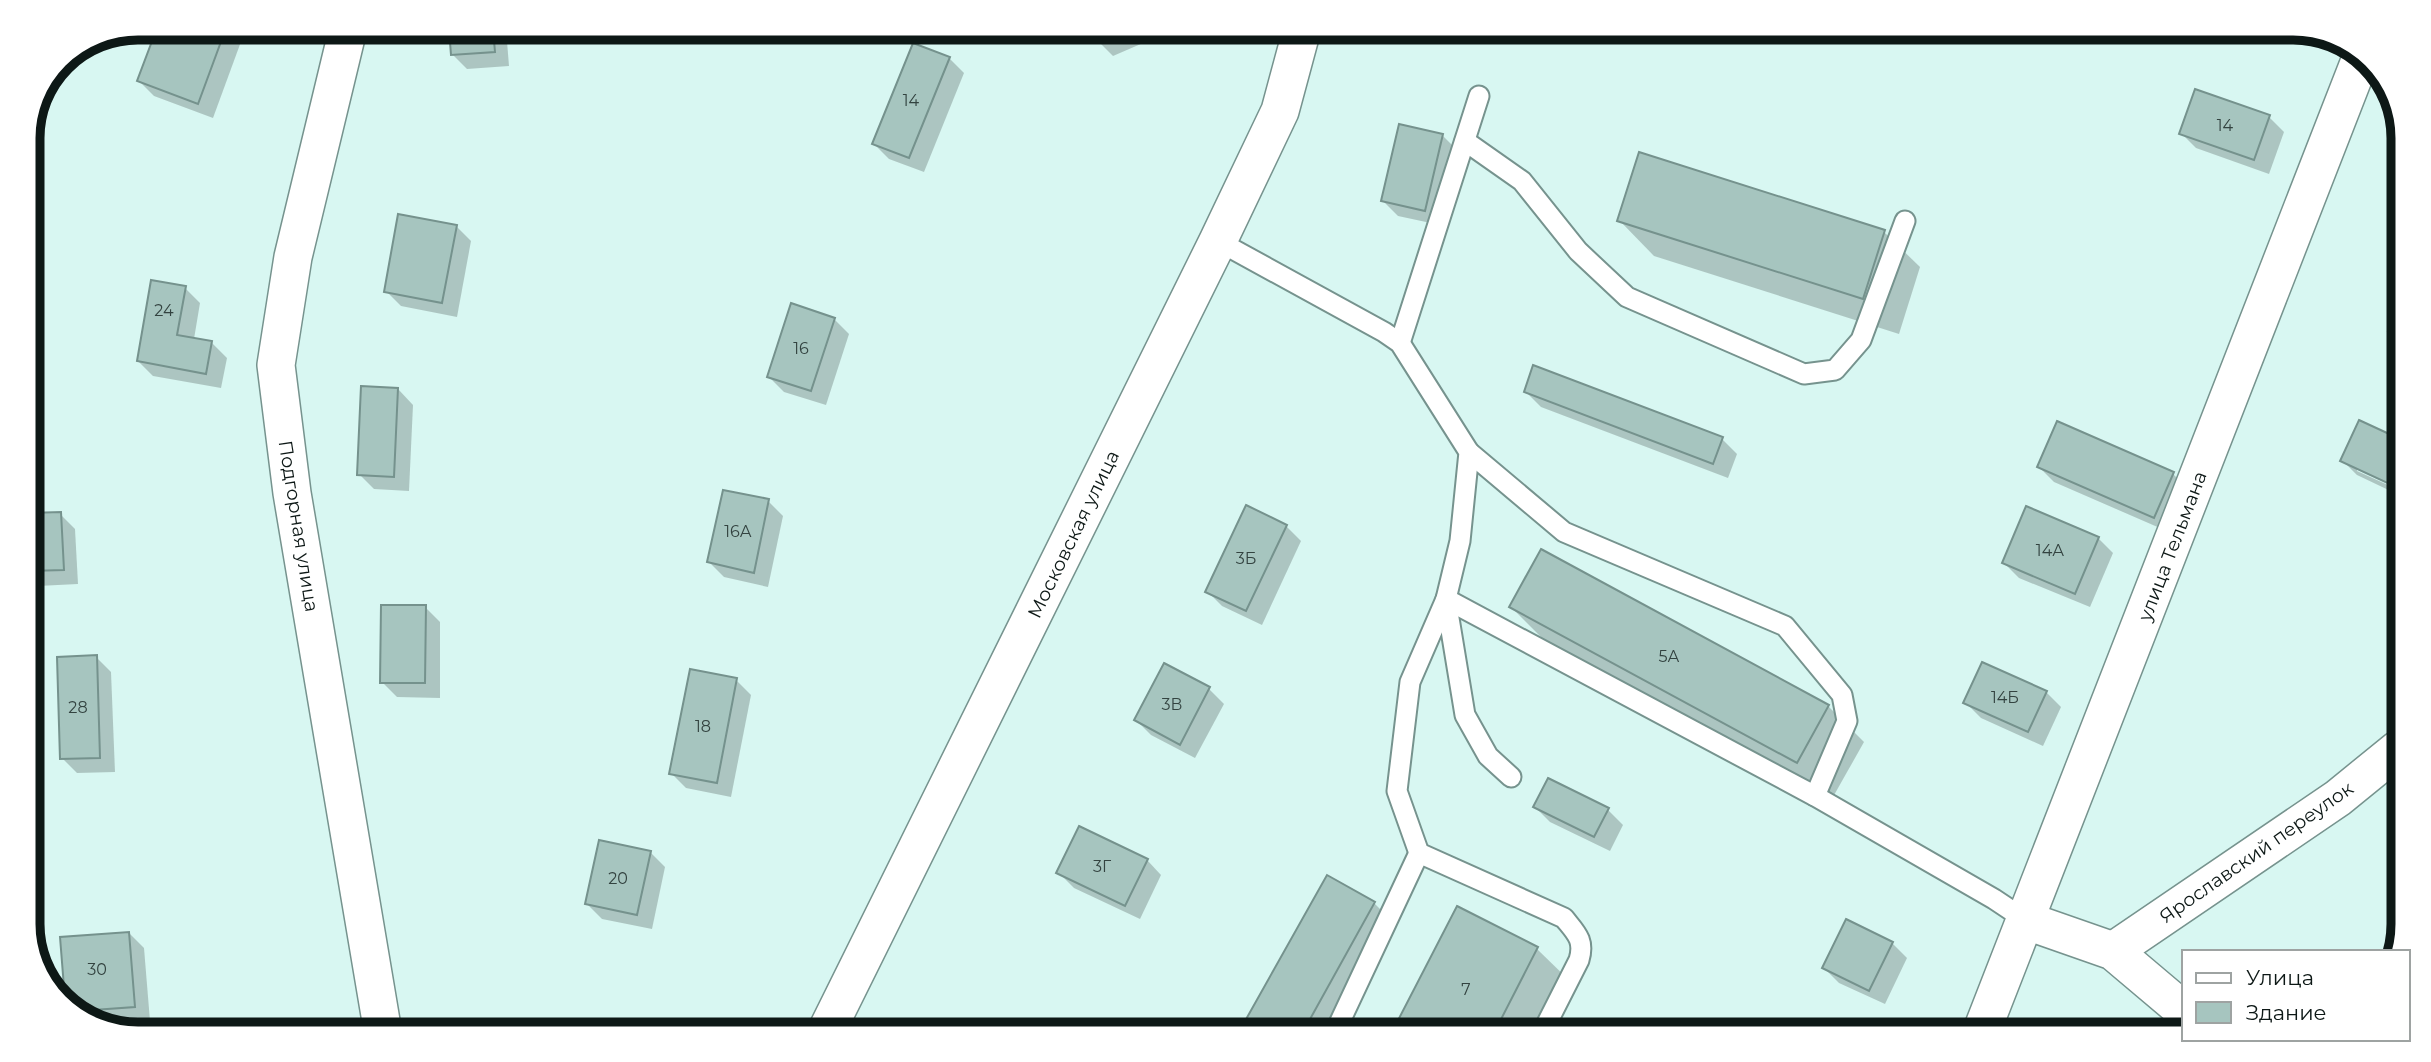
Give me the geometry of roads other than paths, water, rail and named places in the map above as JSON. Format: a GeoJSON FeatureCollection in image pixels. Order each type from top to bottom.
{"type":"FeatureCollection","features":[{"type":"Feature","properties":{"kind":"street","name":"Подгорная улица"},"geometry":{"type":"LineString","coordinates":[[345,40],[293,257],[276,365],[292,493],[381,1022]]}},
{"type":"Feature","properties":{"kind":"street","name":"Московская улица"},"geometry":{"type":"LineString","coordinates":[[831,1022],[1280,111],[1299,40]]}},
{"type":"Feature","properties":{"kind":"street","name":"улица Тельмана"},"geometry":{"type":"LineString","coordinates":[[1986,1022],[2358,66]]}},
{"type":"Feature","properties":{"kind":"street","name":"Ярославский переулок"},"geometry":{"type":"LineString","coordinates":[[2113,951],[2338,799],[2391,755]]}},
{"type":"Feature","properties":{"kind":"street"},"geometry":{"type":"LineString","coordinates":[[2027,921],[2113,951],[2182,1009]]}},
{"type":"Feature","properties":{"kind":"lane"},"geometry":{"type":"LineString","coordinates":[[1400,344],[1479,96]]}},
{"type":"Feature","properties":{"kind":"lane"},"geometry":{"type":"LineString","coordinates":[[1465,141],[1522,181],[1578,251],[1627,298],[1804,374],[1835,370],[1861,340],[1905,221]]}},
{"type":"Feature","properties":{"kind":"lane"},"geometry":{"type":"LineString","coordinates":[[1218,241],[1384,332],[1400,344],[1469,452],[1563,531],[1786,626],[1842,695],[1847,721],[1815,796]]}},
{"type":"Feature","properties":{"kind":"lane"},"geometry":{"type":"LineString","coordinates":[[1340,1022],[1419,853],[1397,791],[1410,682],[1446,599],[1460,541],[1469,452]]}},
{"type":"Feature","properties":{"kind":"lane"},"geometry":{"type":"LineString","coordinates":[[1446,599],[1815,796],[2027,921]]}},
{"type":"Feature","properties":{"kind":"lane"},"geometry":{"type":"LineString","coordinates":[[1446,599],[1465,715],[1488,756],[1511,777]]}},
{"type":"Feature","properties":{"kind":"lane"},"geometry":{"type":"LineString","coordinates":[[1419,853],[1564,918],[1580,936],[1583,947],[1547,1022]]}}]}
